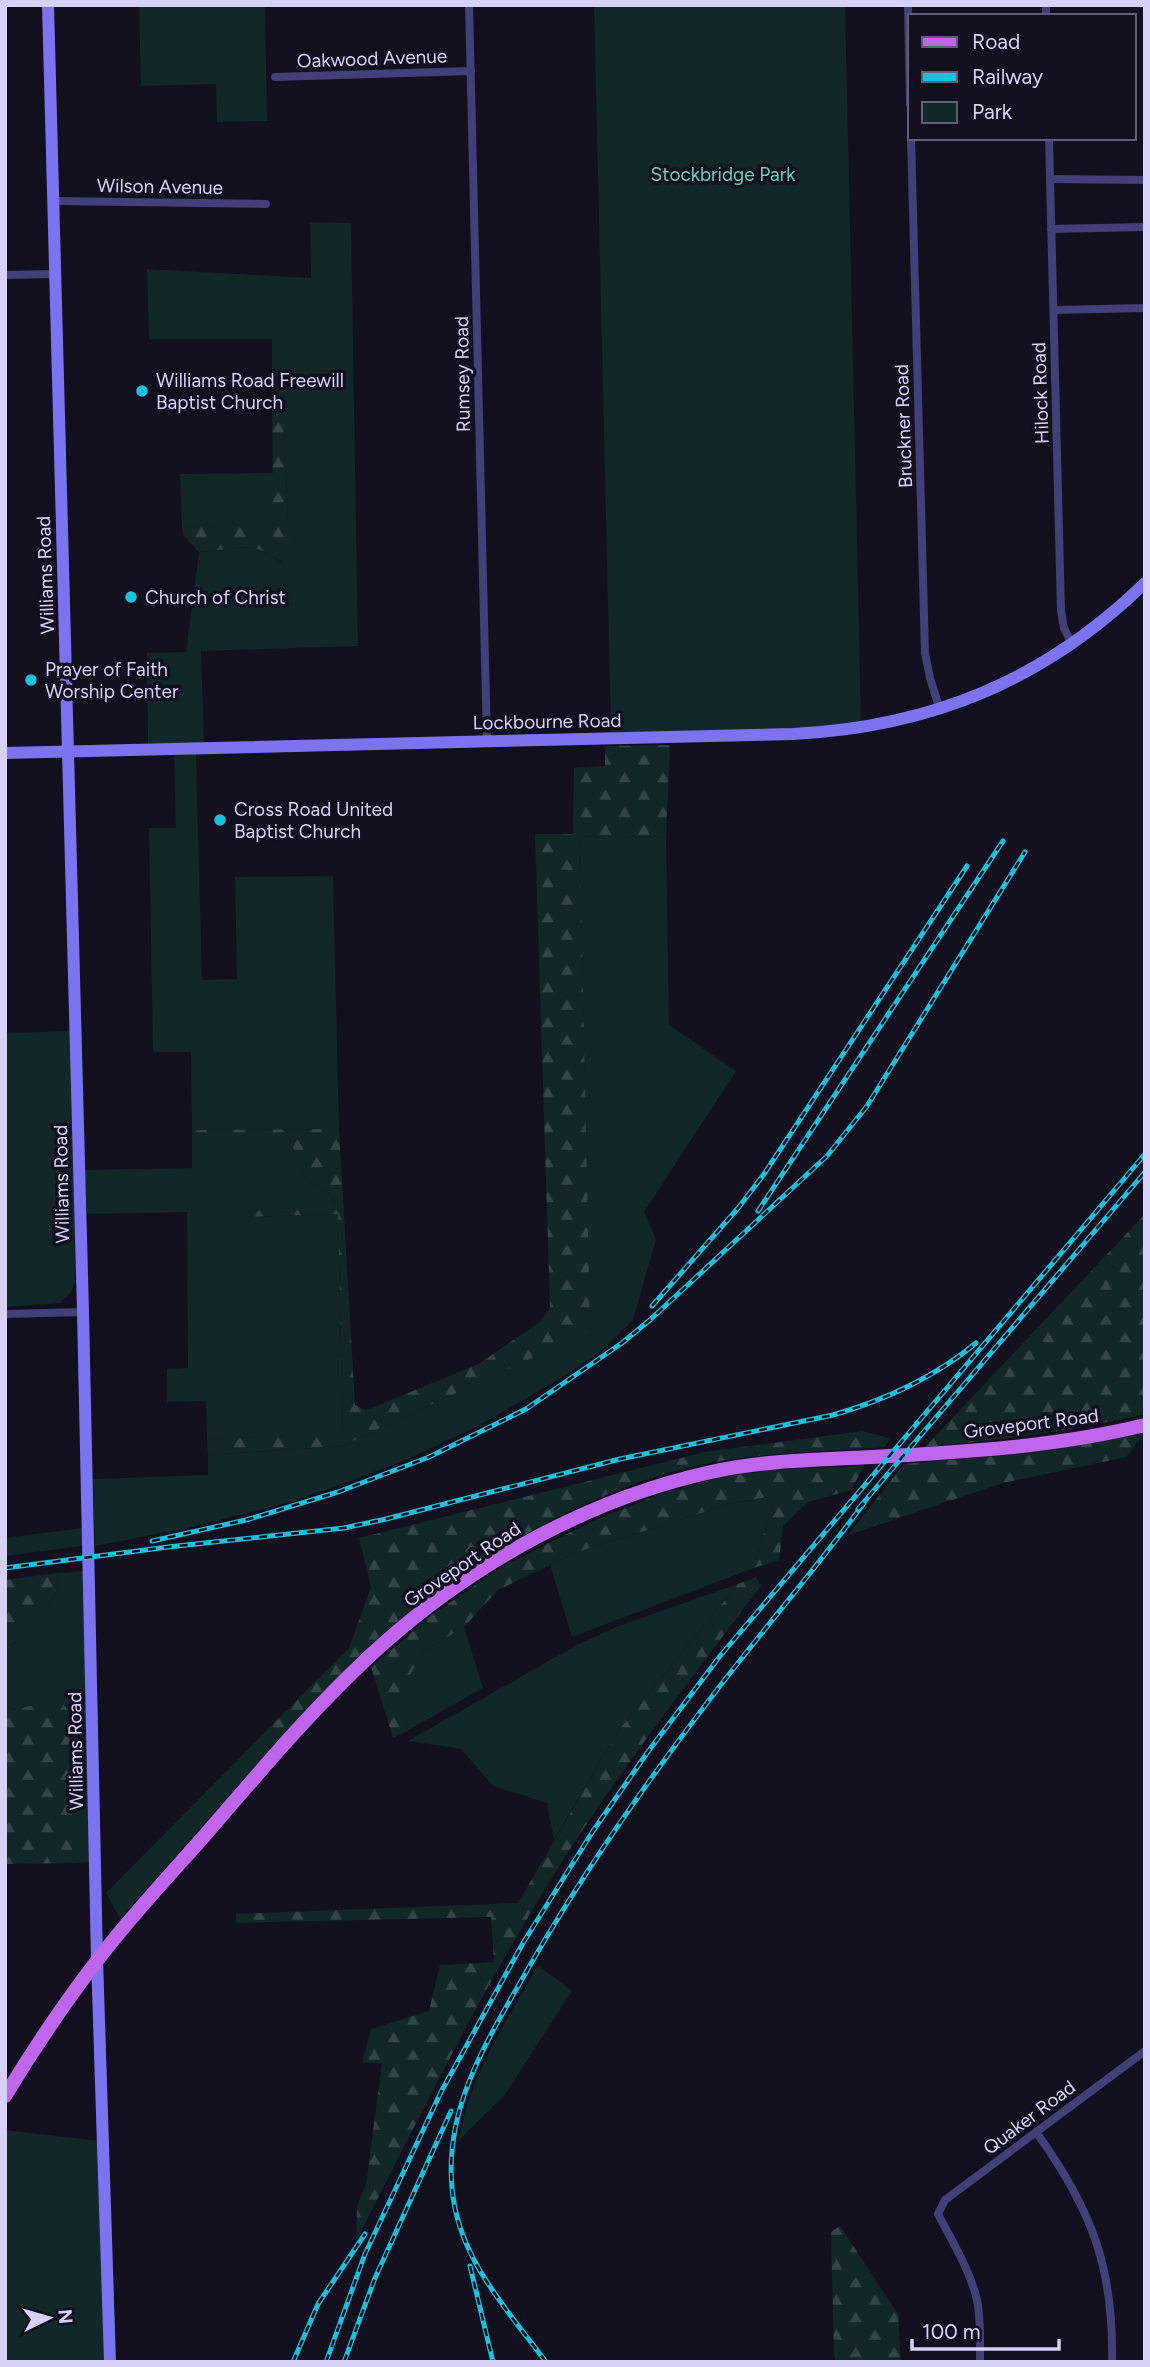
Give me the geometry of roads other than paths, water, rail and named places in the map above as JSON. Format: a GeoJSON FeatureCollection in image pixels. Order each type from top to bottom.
{"type":"FeatureCollection","features":[{"type":"Feature","properties":{"kind":"main road","name":"Williams Road"},"geometry":{"type":"LineString","coordinates":[[48,5],[69,751],[97,1959],[110,2362]]}},
{"type":"Feature","properties":{"kind":"main road","name":"Lockbourne Road"},"geometry":{"type":"LineString","coordinates":[[5,752],[820,733],[887,724],[940,710],[1014,679],[1072,644],[1118,609],[1145,583]]}},
{"type":"Feature","properties":{"kind":"main road","name":"Groveport Road"},"geometry":{"type":"LineString","coordinates":[[5,2096],[97,1959],[334,1691],[403,1627],[489,1566],[536,1538],[581,1516],[669,1482],[749,1465],[1032,1446],[1145,1425]]}},
{"type":"Feature","properties":{"kind":"street","name":"Rumsey Road"},"geometry":{"type":"LineString","coordinates":[[469,5],[487,742]]}},
{"type":"Feature","properties":{"kind":"street","name":"Oakwood Avenue"},"geometry":{"type":"LineString","coordinates":[[275,77],[471,71]]}},
{"type":"Feature","properties":{"kind":"street","name":"Bruckner Road"},"geometry":{"type":"LineString","coordinates":[[911,140],[925,653],[940,710]]}},
{"type":"Feature","properties":{"kind":"street","name":"Hilock Road"},"geometry":{"type":"LineString","coordinates":[[1049,140],[1061,611],[1064,628],[1072,644]]}},
{"type":"Feature","properties":{"kind":"street"},"geometry":{"type":"LineString","coordinates":[[1050,179],[1145,180]]}},
{"type":"Feature","properties":{"kind":"street","name":"Wilson Avenue"},"geometry":{"type":"LineString","coordinates":[[54,201],[266,204]]}},
{"type":"Feature","properties":{"kind":"street"},"geometry":{"type":"LineString","coordinates":[[1051,229],[1145,228]]}},
{"type":"Feature","properties":{"kind":"street"},"geometry":{"type":"LineString","coordinates":[[5,275],[55,274]]}},
{"type":"Feature","properties":{"kind":"street"},"geometry":{"type":"LineString","coordinates":[[1054,310],[1145,308]]}},
{"type":"Feature","properties":{"kind":"street"},"geometry":{"type":"LineString","coordinates":[[5,1314],[83,1312]]}},
{"type":"Feature","properties":{"kind":"street","name":"Quaker Road"},"geometry":{"type":"LineString","coordinates":[[980,2362],[977,2300],[968,2272],[938,2214],[945,2200],[1144,2054]]}},
{"type":"Feature","properties":{"kind":"street"},"geometry":{"type":"LineString","coordinates":[[1036,2132],[1075,2190],[1098,2242],[1111,2298],[1112,2362]]}},
{"type":"Feature","properties":{"kind":"railway"},"geometry":{"type":"LineString","coordinates":[[758,1211],[1003,841]]}},
{"type":"Feature","properties":{"kind":"railway"},"geometry":{"type":"LineString","coordinates":[[152,1541],[246,1520],[338,1492],[429,1457],[526,1409],[622,1343],[827,1156],[867,1106],[1025,852]]}},
{"type":"Feature","properties":{"kind":"railway"},"geometry":{"type":"LineString","coordinates":[[652,1306],[739,1207],[764,1174],[967,866]]}},
{"type":"Feature","properties":{"kind":"railway"},"geometry":{"type":"LineString","coordinates":[[326,2362],[365,2254],[441,2092],[523,1943],[593,1831],[647,1753],[720,1656],[1145,1154]]}},
{"type":"Feature","properties":{"kind":"railway"},"geometry":{"type":"LineString","coordinates":[[858,1509],[1145,1172]]}},
{"type":"Feature","properties":{"kind":"railway"},"geometry":{"type":"LineString","coordinates":[[5,1568],[344,1528],[386,1519],[620,1459],[833,1415],[909,1386],[976,1343]]}},
{"type":"Feature","properties":{"kind":"railway"},"geometry":{"type":"LineString","coordinates":[[546,2362],[486,2281],[474,2260],[456,2213],[451,2158],[455,2128],[473,2072],[499,2019],[550,1932],[615,1830],[710,1699],[864,1503]]}},
{"type":"Feature","properties":{"kind":"railway"},"geometry":{"type":"LineString","coordinates":[[344,2362],[375,2278],[451,2111]]}},
{"type":"Feature","properties":{"kind":"railway"},"geometry":{"type":"LineString","coordinates":[[293,2362],[318,2304],[365,2234]]}},
{"type":"Feature","properties":{"kind":"railway"},"geometry":{"type":"LineString","coordinates":[[470,2266],[493,2362]]}},
{"type":"Feature","properties":{"kind":"place","name":"Williams Road Freewill Baptist Church"},"geometry":{"type":"Point","coordinates":[142,391]}},
{"type":"Feature","properties":{"kind":"place","name":"Church of Christ"},"geometry":{"type":"Point","coordinates":[131,597]}},
{"type":"Feature","properties":{"kind":"place","name":"Prayer of Faith Worship Center"},"geometry":{"type":"Point","coordinates":[31,680]}},
{"type":"Feature","properties":{"kind":"place","name":"Cross Road United Baptist Church"},"geometry":{"type":"Point","coordinates":[220,820]}},
{"type":"Feature","properties":{"kind":"park label","name":"Stockbridge Park"},"geometry":{"type":"Point","coordinates":[723,174]}}]}
